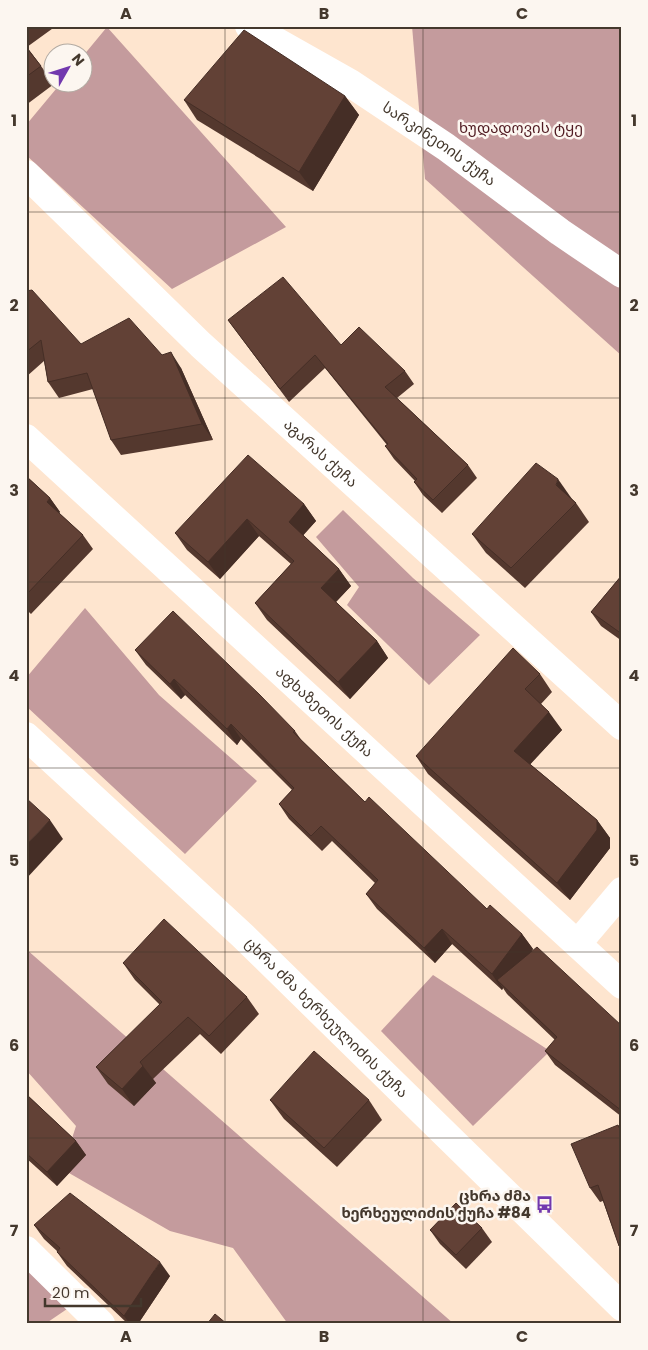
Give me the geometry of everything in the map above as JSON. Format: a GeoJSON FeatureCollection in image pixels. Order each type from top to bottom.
{"type":"FeatureCollection","features":[{"type":"Feature","properties":{"kind":"street","name":"სარკინეთის ქუჩა"},"geometry":{"type":"LineString","coordinates":[[249,26],[350,83],[446,147],[560,232],[622,274]]}},
{"type":"Feature","properties":{"kind":"street","name":"აგარას ქუჩა"},"geometry":{"type":"LineString","coordinates":[[26,174],[201,345],[622,726]]}},
{"type":"Feature","properties":{"kind":"street","name":"აფხაზეთის ქუჩა"},"geometry":{"type":"LineString","coordinates":[[26,438],[622,985]]}},
{"type":"Feature","properties":{"kind":"street","name":"ცხრა ძმა ხერხეულიძის ქუჩა"},"geometry":{"type":"LineString","coordinates":[[26,736],[243,936],[622,1307]]}},
{"type":"Feature","properties":{"kind":"street"},"geometry":{"type":"LineString","coordinates":[[578,943],[622,891]]}},
{"type":"Feature","properties":{"kind":"street"},"geometry":{"type":"LineString","coordinates":[[26,1250],[101,1324]]}},
{"type":"Feature","properties":{"kind":"green space","name":"ხუდადოვის ტყე"},"geometry":{"type":"Polygon","coordinates":[[[412,26],[622,26],[622,356],[425,179],[412,26]]]}},
{"type":"Feature","properties":{"kind":"green space"},"geometry":{"type":"Polygon","coordinates":[[[107,27],[286,227],[172,289],[26,155],[26,125],[54,92],[92,92],[92,45],[107,27]]]}},
{"type":"Feature","properties":{"kind":"green space"},"geometry":{"type":"Polygon","coordinates":[[[343,510],[413,578],[480,635],[429,685],[347,605],[359,587],[316,537],[343,510]]]}},
{"type":"Feature","properties":{"kind":"green space"},"geometry":{"type":"Polygon","coordinates":[[[85,608],[159,695],[257,781],[185,854],[26,706],[26,678],[85,608]]]}},
{"type":"Feature","properties":{"kind":"green space"},"geometry":{"type":"Polygon","coordinates":[[[26,949],[454,1324],[288,1324],[233,1248],[170,1231],[62,1169],[76,1126],[26,1070],[26,949]]]}},
{"type":"Feature","properties":{"kind":"green space"},"geometry":{"type":"Polygon","coordinates":[[[433,975],[550,1051],[473,1126],[381,1031],[433,975]]]}},
{"type":"Feature","properties":{"kind":"green space"},"geometry":{"type":"Polygon","coordinates":[[[26,1263],[67,1309],[45,1324],[26,1324],[26,1263]]]}},
{"type":"Feature","properties":{"kind":"building"},"geometry":{"type":"Polygon","coordinates":[[[244,30],[345,96],[299,172],[184,100],[244,30]]]}},
{"type":"Feature","properties":{"kind":"building"},"geometry":{"type":"Polygon","coordinates":[[[26,47],[41,66],[26,77],[26,47]]]}},
{"type":"Feature","properties":{"kind":"building"},"geometry":{"type":"Polygon","coordinates":[[[283,277],[341,345],[359,327],[405,371],[385,387],[468,465],[433,500],[414,482],[417,479],[385,446],[388,444],[315,355],[280,389],[228,320],[283,277]]]}},
{"type":"Feature","properties":{"kind":"building"},"geometry":{"type":"Polygon","coordinates":[[[32,290],[81,344],[129,318],[162,355],[171,352],[202,424],[111,440],[87,373],[48,382],[41,340],[26,352],[26,291],[32,290]]]}},
{"type":"Feature","properties":{"kind":"building"},"geometry":{"type":"Polygon","coordinates":[[[248,455],[304,504],[289,522],[339,569],[321,588],[377,641],[338,682],[255,603],[294,561],[247,519],[208,562],[175,533],[248,455]]]}},
{"type":"Feature","properties":{"kind":"building"},"geometry":{"type":"Polygon","coordinates":[[[536,463],[558,479],[556,485],[576,503],[511,568],[472,534],[536,463]]]}},
{"type":"Feature","properties":{"kind":"building"},"geometry":{"type":"Polygon","coordinates":[[[26,476],[50,498],[47,502],[83,535],[26,595],[26,476]]]}},
{"type":"Feature","properties":{"kind":"building"},"geometry":{"type":"Polygon","coordinates":[[[622,575],[622,634],[591,612],[622,575]]]}},
{"type":"Feature","properties":{"kind":"building"},"geometry":{"type":"Polygon","coordinates":[[[173,611],[260,695],[295,731],[293,732],[365,802],[369,797],[487,909],[490,905],[522,934],[492,974],[442,929],[424,948],[366,894],[378,880],[321,826],[311,836],[279,804],[294,788],[231,724],[227,729],[174,679],[170,684],[135,650],[173,611]]]}},
{"type":"Feature","properties":{"kind":"building"},"geometry":{"type":"Polygon","coordinates":[[[513,648],[540,674],[525,689],[549,712],[514,751],[597,820],[597,830],[557,883],[416,756],[513,648]]]}},
{"type":"Feature","properties":{"kind":"building"},"geometry":{"type":"Polygon","coordinates":[[[26,798],[50,820],[26,845],[26,798]]]}},
{"type":"Feature","properties":{"kind":"building"},"geometry":{"type":"Polygon","coordinates":[[[164,919],[247,997],[209,1036],[188,1017],[140,1062],[143,1066],[122,1089],[96,1067],[162,1002],[123,963],[164,919]]]}},
{"type":"Feature","properties":{"kind":"building"},"geometry":{"type":"Polygon","coordinates":[[[537,947],[622,1026],[622,1111],[545,1051],[557,1037],[497,980],[537,947]]]}},
{"type":"Feature","properties":{"kind":"building"},"geometry":{"type":"Polygon","coordinates":[[[314,1051],[369,1100],[324,1148],[270,1100],[314,1051]]]}},
{"type":"Feature","properties":{"kind":"building"},"geometry":{"type":"Polygon","coordinates":[[[26,1094],[76,1141],[47,1172],[26,1153],[26,1094]]]}},
{"type":"Feature","properties":{"kind":"building"},"geometry":{"type":"Polygon","coordinates":[[[618,1125],[622,1134],[622,1245],[619,1246],[598,1185],[590,1188],[571,1144],[618,1125]]]}},
{"type":"Feature","properties":{"kind":"building"},"geometry":{"type":"Polygon","coordinates":[[[70,1193],[160,1262],[124,1316],[57,1252],[60,1248],[34,1225],[70,1193]]]}},
{"type":"Feature","properties":{"kind":"building"},"geometry":{"type":"Polygon","coordinates":[[[456,1203],[482,1228],[456,1255],[430,1230],[456,1203]]]}},
{"type":"Feature","properties":{"kind":"building"},"geometry":{"type":"Polygon","coordinates":[[[215,1314],[227,1324],[207,1324],[215,1314]]]}},
{"type":"Feature","properties":{"kind":"place","name":"ცხრა ძმა ხერხეულიძის ქუჩა #84"},"geometry":{"type":"Point","coordinates":[545,1205]}}]}
